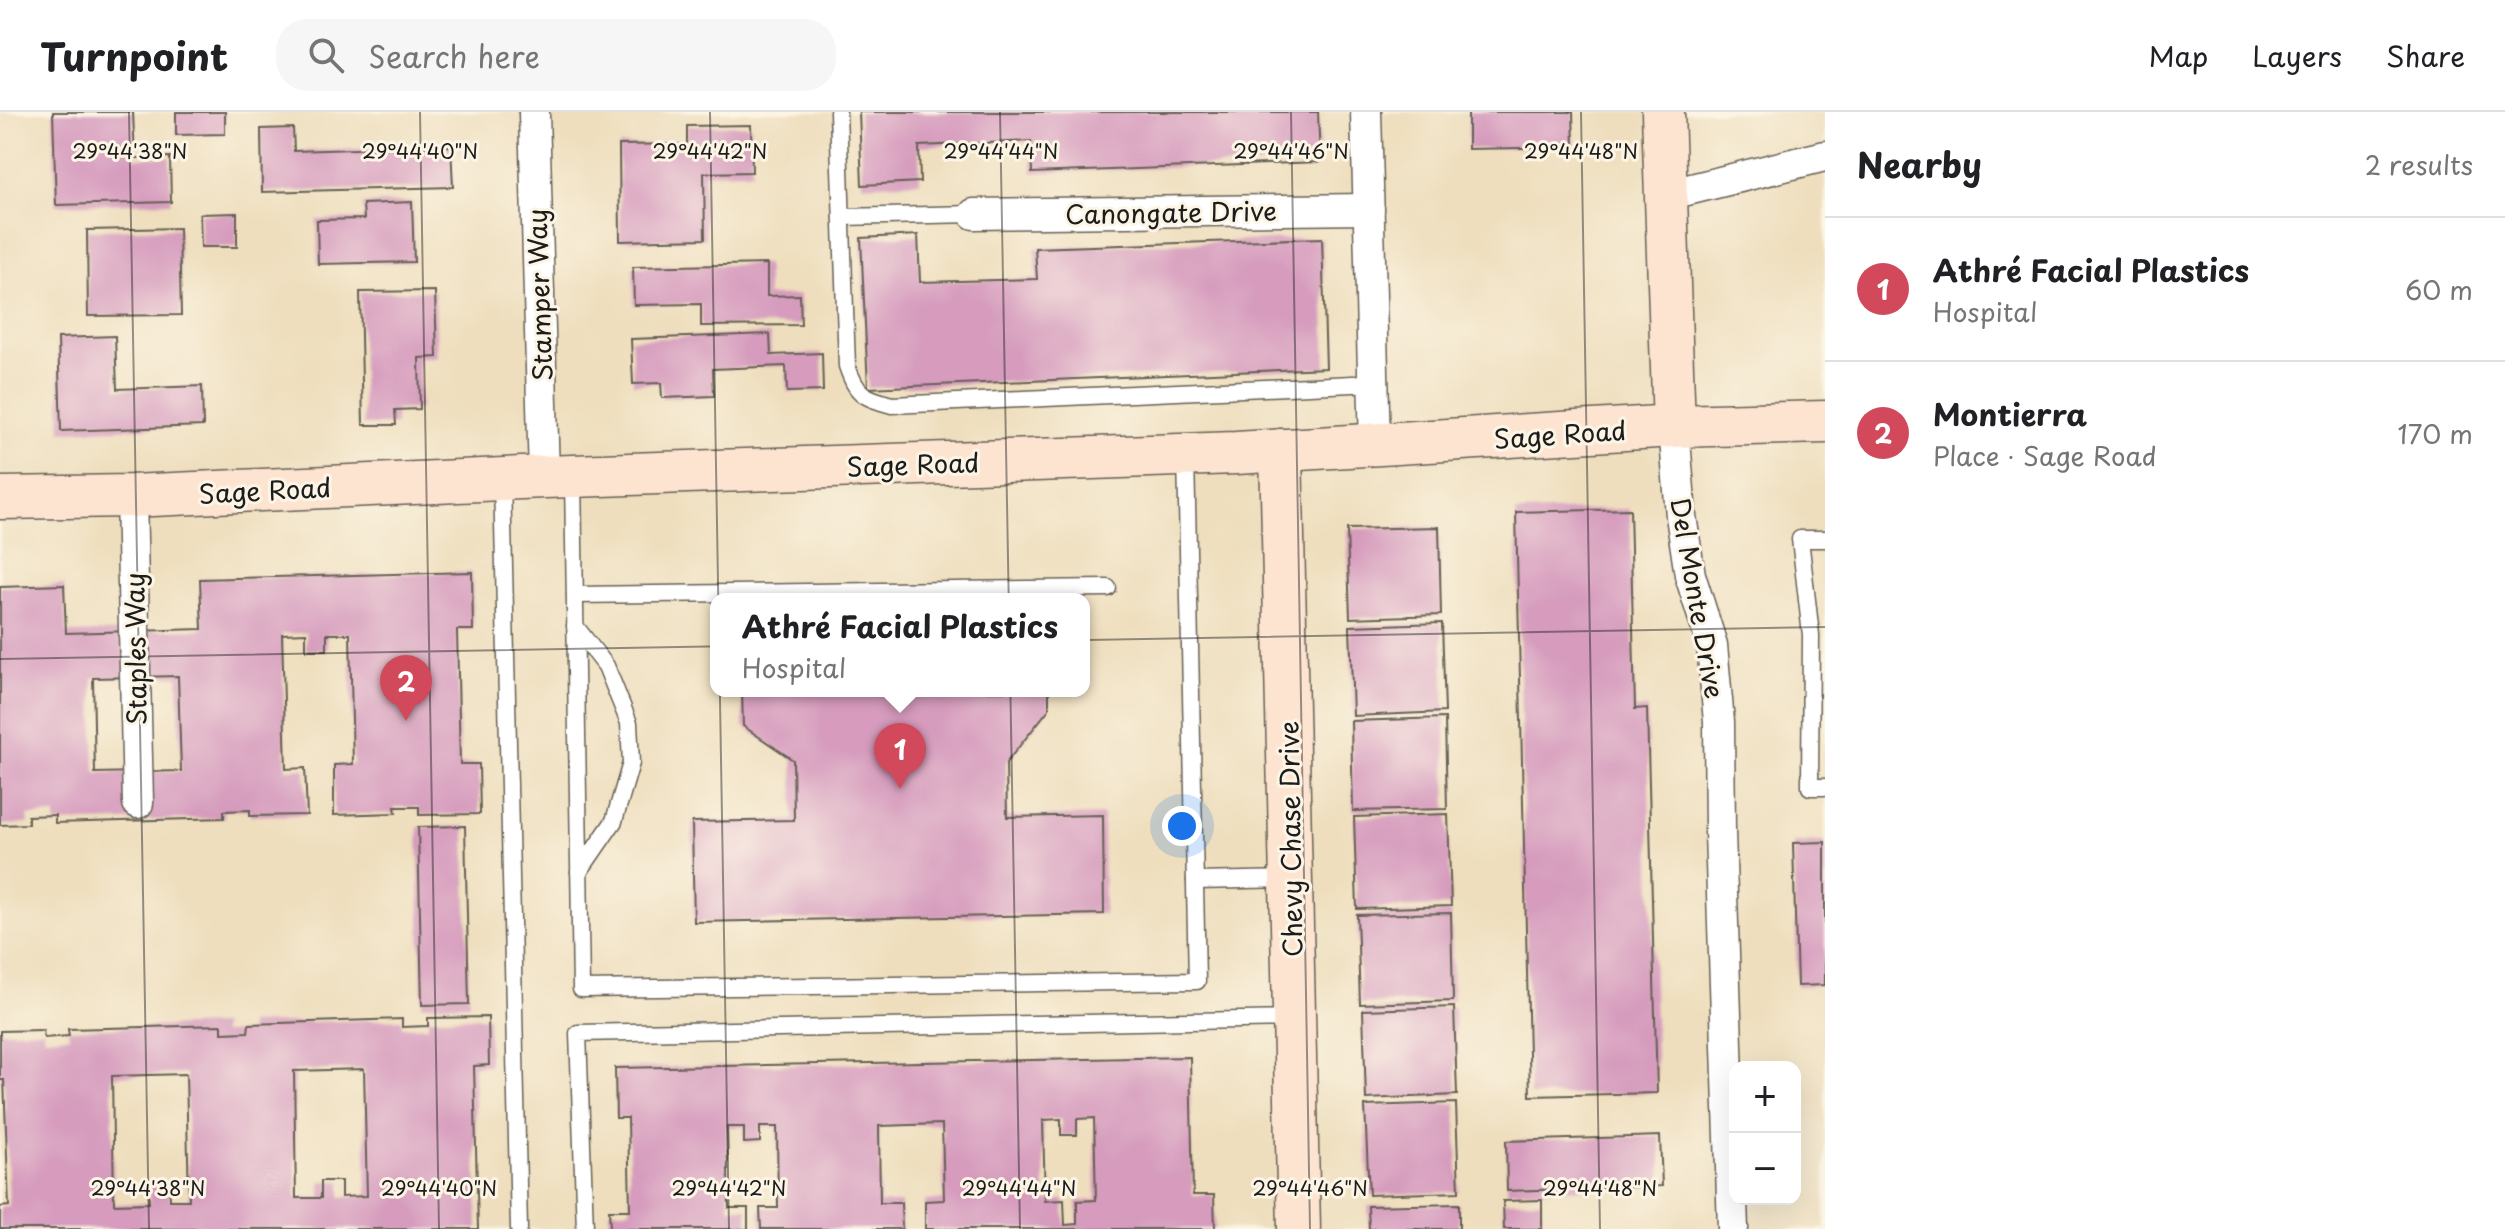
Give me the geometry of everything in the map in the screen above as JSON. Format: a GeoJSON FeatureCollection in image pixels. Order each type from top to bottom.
{"type":"FeatureCollection","features":[{"type":"Feature","properties":{"kind":"main road","name":"Del Monte Drive"},"geometry":{"type":"LineString","coordinates":[[1663,112],[1674,426]]}},
{"type":"Feature","properties":{"kind":"main road","name":"Sage Road"},"geometry":{"type":"LineString","coordinates":[[0,498],[131,496],[1281,450],[1674,426],[1825,422]]}},
{"type":"Feature","properties":{"kind":"main road","name":"Chevy Chase Drive"},"geometry":{"type":"LineString","coordinates":[[1281,450],[1299,1229]]}},
{"type":"Feature","properties":{"kind":"street","name":"Stamper Way"},"geometry":{"type":"LineString","coordinates":[[534,112],[558,477]]}},
{"type":"Feature","properties":{"kind":"street"},"geometry":{"type":"LineString","coordinates":[[1366,112],[1375,446]]}},
{"type":"Feature","properties":{"kind":"street"},"geometry":{"type":"LineString","coordinates":[[1667,195],[1825,156]]}},
{"type":"Feature","properties":{"kind":"street","name":"Canongate Drive"},"geometry":{"type":"LineString","coordinates":[[974,214],[1369,209]]}},
{"type":"Feature","properties":{"kind":"street","name":"Del Monte Drive"},"geometry":{"type":"LineString","coordinates":[[1674,426],[1683,531],[1690,575],[1712,645],[1719,722],[1733,1229]]}},
{"type":"Feature","properties":{"kind":"street","name":"Staples Way"},"geometry":{"type":"LineString","coordinates":[[131,496],[138,803]]}},
{"type":"Feature","properties":{"kind":"lane"},"geometry":{"type":"LineString","coordinates":[[838,112],[847,366],[855,388],[868,398],[892,405],[1374,383]]}},
{"type":"Feature","properties":{"kind":"lane"},"geometry":{"type":"LineString","coordinates":[[842,217],[974,214]]}},
{"type":"Feature","properties":{"kind":"lane"},"geometry":{"type":"LineString","coordinates":[[558,477],[575,595],[581,989],[1197,981],[1186,453]]}},
{"type":"Feature","properties":{"kind":"lane"},"geometry":{"type":"LineString","coordinates":[[502,479],[519,1229]]}},
{"type":"Feature","properties":{"kind":"lane"},"geometry":{"type":"LineString","coordinates":[[1825,539],[1800,539],[1811,635],[1810,787],[1825,787]]}},
{"type":"Feature","properties":{"kind":"lane"},"geometry":{"type":"LineString","coordinates":[[727,593],[1108,588]]}},
{"type":"Feature","properties":{"kind":"lane"},"geometry":{"type":"LineString","coordinates":[[575,595],[710,593]]}},
{"type":"Feature","properties":{"kind":"lane"},"geometry":{"type":"LineString","coordinates":[[575,626],[606,666],[629,723],[631,763],[614,821],[579,872]]}},
{"type":"Feature","properties":{"kind":"lane"},"geometry":{"type":"LineString","coordinates":[[1195,881],[1291,879]]}},
{"type":"Feature","properties":{"kind":"lane"},"geometry":{"type":"LineString","coordinates":[[585,1229],[578,1033],[1294,1019]]}},
{"type":"Feature","properties":{"kind":"building"},"geometry":{"type":"Polygon","coordinates":[[[53,112],[133,112],[135,158],[170,157],[171,202],[56,205],[53,112]]]}},
{"type":"Feature","properties":{"kind":"building"},"geometry":{"type":"Polygon","coordinates":[[[176,112],[225,112],[225,134],[176,135],[176,112]]]}},
{"type":"Feature","properties":{"kind":"building"},"geometry":{"type":"Polygon","coordinates":[[[859,112],[1318,112],[1320,162],[1032,173],[1031,141],[919,146],[920,182],[862,185],[859,112]]]}},
{"type":"Feature","properties":{"kind":"building"},"geometry":{"type":"Polygon","coordinates":[[[1468,112],[1573,112],[1574,147],[1468,149],[1468,112]]]}},
{"type":"Feature","properties":{"kind":"building"},"geometry":{"type":"Polygon","coordinates":[[[751,125],[752,172],[704,173],[705,239],[620,241],[619,145],[687,144],[687,126],[751,125]]]}},
{"type":"Feature","properties":{"kind":"building"},"geometry":{"type":"Polygon","coordinates":[[[293,128],[294,151],[451,146],[453,187],[262,192],[261,129],[293,128]]]}},
{"type":"Feature","properties":{"kind":"building"},"geometry":{"type":"Polygon","coordinates":[[[412,202],[414,262],[318,264],[317,220],[364,219],[363,204],[412,202]]]}},
{"type":"Feature","properties":{"kind":"building"},"geometry":{"type":"Polygon","coordinates":[[[237,213],[237,247],[201,247],[200,214],[237,213]]]}},
{"type":"Feature","properties":{"kind":"building"},"geometry":{"type":"Polygon","coordinates":[[[179,228],[181,315],[88,316],[87,230],[179,228]]]}},
{"type":"Feature","properties":{"kind":"building"},"geometry":{"type":"Polygon","coordinates":[[[918,235],[920,282],[1037,279],[1035,248],[1322,238],[1326,368],[868,388],[861,238],[918,235]]]}},
{"type":"Feature","properties":{"kind":"building"},"geometry":{"type":"Polygon","coordinates":[[[767,264],[767,296],[800,295],[801,325],[701,326],[701,304],[634,305],[633,267],[767,264]]]}},
{"type":"Feature","properties":{"kind":"building"},"geometry":{"type":"Polygon","coordinates":[[[435,291],[437,357],[419,358],[420,409],[395,410],[396,425],[363,425],[360,292],[435,291]]]}},
{"type":"Feature","properties":{"kind":"building"},"geometry":{"type":"Polygon","coordinates":[[[770,334],[771,355],[822,353],[823,391],[787,392],[786,366],[713,369],[714,396],[662,398],[661,383],[633,384],[631,339],[770,334]]]}},
{"type":"Feature","properties":{"kind":"building"},"geometry":{"type":"Polygon","coordinates":[[[115,336],[117,389],[202,386],[203,426],[61,431],[58,338],[115,336]]]}},
{"type":"Feature","properties":{"kind":"building"},"geometry":{"type":"Polygon","coordinates":[[[1630,509],[1635,709],[1647,708],[1657,1093],[1530,1096],[1516,512],[1630,509]]]}},
{"type":"Feature","properties":{"kind":"building"},"geometry":{"type":"Polygon","coordinates":[[[1439,527],[1441,615],[1350,618],[1347,529],[1439,527]]]}},
{"type":"Feature","properties":{"kind":"building"},"geometry":{"type":"Polygon","coordinates":[[[472,572],[473,630],[457,630],[460,764],[479,764],[480,814],[419,815],[419,807],[395,807],[396,813],[334,815],[334,765],[353,764],[350,634],[327,634],[327,650],[306,650],[306,633],[282,634],[286,769],[305,768],[307,815],[250,816],[250,810],[224,811],[224,818],[55,823],[55,815],[28,816],[28,824],[0,825],[0,587],[64,585],[66,633],[202,629],[200,579],[472,572]],[[178,676],[93,678],[95,773],[181,771],[178,676]]]}},
{"type":"Feature","properties":{"kind":"building"},"geometry":{"type":"Polygon","coordinates":[[[1442,623],[1445,712],[1353,716],[1350,626],[1442,623]]]}},
{"type":"Feature","properties":{"kind":"building"},"geometry":{"type":"Polygon","coordinates":[[[742,697],[1049,697],[1049,709],[1006,763],[1007,817],[1103,815],[1104,914],[694,922],[692,822],[794,820],[793,760],[743,726],[742,697]]]}},
{"type":"Feature","properties":{"kind":"building"},"geometry":{"type":"Polygon","coordinates":[[[1445,718],[1447,809],[1353,811],[1351,721],[1445,718]]]}},
{"type":"Feature","properties":{"kind":"building"},"geometry":{"type":"Polygon","coordinates":[[[1448,814],[1451,906],[1357,909],[1354,817],[1448,814]]]}},
{"type":"Feature","properties":{"kind":"building"},"geometry":{"type":"Polygon","coordinates":[[[465,826],[469,1004],[422,1005],[418,827],[465,826]]]}},
{"type":"Feature","properties":{"kind":"building"},"geometry":{"type":"Polygon","coordinates":[[[1825,842],[1825,985],[1797,986],[1793,843],[1825,842]]]}},
{"type":"Feature","properties":{"kind":"building"},"geometry":{"type":"Polygon","coordinates":[[[1451,913],[1453,1001],[1360,1004],[1357,915],[1451,913]]]}},
{"type":"Feature","properties":{"kind":"building"},"geometry":{"type":"Polygon","coordinates":[[[1454,1007],[1457,1095],[1366,1099],[1363,1010],[1454,1007]]]}},
{"type":"Feature","properties":{"kind":"building"},"geometry":{"type":"Polygon","coordinates":[[[488,1017],[489,1065],[474,1066],[478,1229],[0,1229],[0,1207],[9,1206],[4,1080],[0,1080],[0,1031],[43,1030],[44,1038],[69,1036],[68,1029],[222,1025],[222,1033],[248,1032],[249,1024],[402,1019],[402,1027],[428,1026],[428,1018],[488,1017]],[[364,1069],[294,1071],[296,1198],[321,1198],[321,1181],[341,1181],[341,1197],[367,1196],[364,1069]],[[186,1074],[112,1076],[114,1204],[149,1203],[148,1182],[169,1182],[170,1200],[189,1200],[186,1074]]]}},
{"type":"Feature","properties":{"kind":"building"},"geometry":{"type":"Polygon","coordinates":[[[1190,1057],[1193,1195],[1214,1195],[1215,1229],[925,1229],[925,1201],[944,1200],[942,1124],[879,1126],[880,1203],[901,1203],[902,1229],[761,1229],[760,1208],[778,1208],[777,1127],[760,1127],[760,1142],[744,1143],[744,1127],[727,1127],[729,1208],[748,1208],[748,1229],[610,1229],[609,1210],[630,1210],[628,1118],[616,1118],[615,1068],[1190,1057]],[[1094,1118],[1077,1119],[1077,1135],[1061,1135],[1061,1119],[1043,1120],[1045,1201],[1064,1200],[1065,1225],[1077,1224],[1077,1201],[1096,1200],[1094,1118]]]}},
{"type":"Feature","properties":{"kind":"building"},"geometry":{"type":"Polygon","coordinates":[[[1456,1103],[1459,1192],[1369,1195],[1365,1106],[1456,1103]]]}},
{"type":"Feature","properties":{"kind":"building"},"geometry":{"type":"Polygon","coordinates":[[[1660,1136],[1662,1186],[1507,1191],[1506,1141],[1660,1136]]]}},
{"type":"Feature","properties":{"kind":"building"},"geometry":{"type":"Polygon","coordinates":[[[1542,1200],[1542,1229],[1504,1229],[1503,1201],[1542,1200]]]}},
{"type":"Feature","properties":{"kind":"building"},"geometry":{"type":"Polygon","coordinates":[[[1459,1204],[1459,1229],[1369,1229],[1368,1206],[1459,1204]]]}},
{"type":"Feature","properties":{"kind":"place","name":"Montierra"},"geometry":{"type":"Point","coordinates":[406,721]}},
{"type":"Feature","properties":{"kind":"place","name":"Athré Facial Plastics"},"geometry":{"type":"Point","coordinates":[900,789]}}]}
